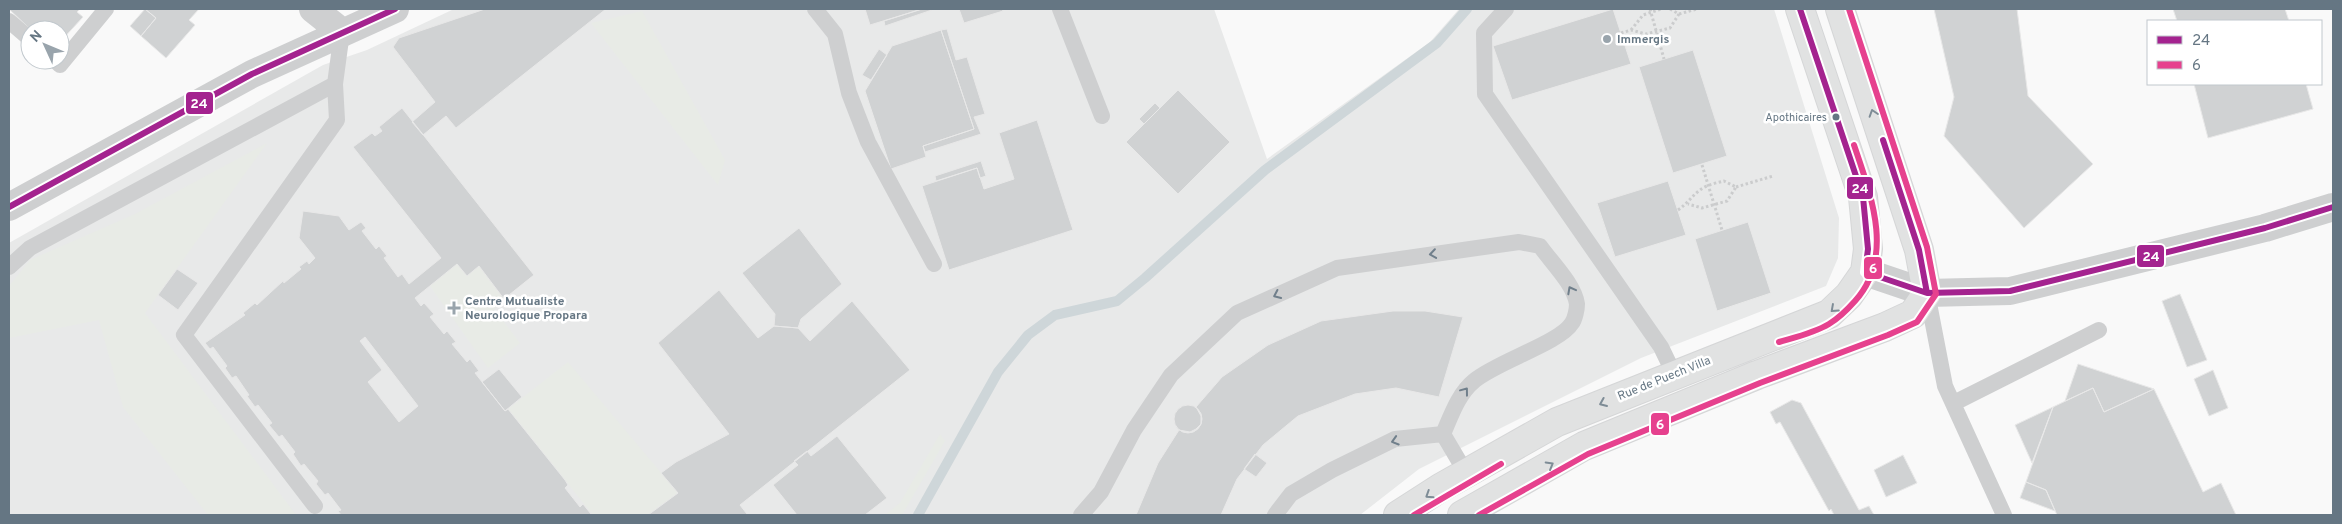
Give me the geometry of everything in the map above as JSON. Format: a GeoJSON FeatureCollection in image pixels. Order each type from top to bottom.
{"type":"FeatureCollection","features":[{"type":"Feature","properties":{"kind":"main road"},"geometry":{"type":"LineString","coordinates":[[1800,9],[1863,197],[1868,249],[1865,272]]}},
{"type":"Feature","properties":{"kind":"main road"},"geometry":{"type":"LineString","coordinates":[[1462,515],[1584,446],[1757,375],[1885,327],[1912,314],[1927,293],[1919,250],[1840,9]]}},
{"type":"Feature","properties":{"kind":"main road","name":"Rue de Puech Villa"},"geometry":{"type":"LineString","coordinates":[[1398,515],[1466,473],[1557,422],[1829,314],[1849,295],[1865,272]]}},
{"type":"Feature","properties":{"kind":"street"},"geometry":{"type":"LineString","coordinates":[[312,9],[342,32]]}},
{"type":"Feature","properties":{"kind":"street"},"geometry":{"type":"LineString","coordinates":[[9,207],[252,74],[395,9]]}},
{"type":"Feature","properties":{"kind":"street"},"geometry":{"type":"LineString","coordinates":[[1865,272],[1927,293],[2010,291],[2265,228],[2333,207]]}},
{"type":"Feature","properties":{"kind":"lane"},"geometry":{"type":"LineString","coordinates":[[70,53],[106,9]]}},
{"type":"Feature","properties":{"kind":"lane"},"geometry":{"type":"LineString","coordinates":[[815,9],[835,34],[849,93],[868,142],[934,264]]}},
{"type":"Feature","properties":{"kind":"lane"},"geometry":{"type":"LineString","coordinates":[[1060,9],[1102,116]]}},
{"type":"Feature","properties":{"kind":"lane"},"geometry":{"type":"LineString","coordinates":[[1506,9],[1484,32],[1485,94],[1661,347],[1674,374]]}},
{"type":"Feature","properties":{"kind":"lane"},"geometry":{"type":"LineString","coordinates":[[9,21],[20,30]]}},
{"type":"Feature","properties":{"kind":"lane"},"geometry":{"type":"LineString","coordinates":[[315,506],[184,334],[337,120],[335,84],[342,32]]}},
{"type":"Feature","properties":{"kind":"lane"},"geometry":{"type":"LineString","coordinates":[[9,266],[30,248],[335,84]]}},
{"type":"Feature","properties":{"kind":"lane"},"geometry":{"type":"LineString","coordinates":[[1081,515],[1101,492],[1134,430],[1171,375],[1237,313],[1336,268],[1519,242],[1540,246],[1573,291],[1577,306],[1573,322],[1563,332],[1488,371],[1472,382],[1457,402],[1443,434]]}},
{"type":"Feature","properties":{"kind":"lane"},"geometry":{"type":"LineString","coordinates":[[1927,293],[1945,386],[2004,515]]}},
{"type":"Feature","properties":{"kind":"lane"},"geometry":{"type":"LineString","coordinates":[[1954,403],[2099,330]]}},
{"type":"Feature","properties":{"kind":"lane"},"geometry":{"type":"LineString","coordinates":[[1443,434],[1466,473]]}},
{"type":"Feature","properties":{"kind":"lane"},"geometry":{"type":"LineString","coordinates":[[1275,515],[1291,494],[1332,470],[1395,439],[1443,434]]}},
{"type":"Feature","properties":{"kind":"path"},"geometry":{"type":"LineString","coordinates":[[1631,30],[1643,15],[1651,10],[1661,9]]}},
{"type":"Feature","properties":{"kind":"path"},"geometry":{"type":"LineString","coordinates":[[1670,9],[1679,14]]}},
{"type":"Feature","properties":{"kind":"path"},"geometry":{"type":"LineString","coordinates":[[1621,33],[1631,30],[1646,34],[1670,28],[1679,14],[1697,9]]}},
{"type":"Feature","properties":{"kind":"path"},"geometry":{"type":"LineString","coordinates":[[1651,10],[1664,59]]}},
{"type":"Feature","properties":{"kind":"path"},"geometry":{"type":"LineString","coordinates":[[1702,165],[1722,230]]}},
{"type":"Feature","properties":{"kind":"path"},"geometry":{"type":"LineString","coordinates":[[1688,204],[1702,208],[1714,206],[1727,201],[1736,187],[1773,176]]}},
{"type":"Feature","properties":{"kind":"path"},"geometry":{"type":"LineString","coordinates":[[1678,210],[1688,204],[1700,189],[1724,181],[1736,187]]}},
{"type":"Feature","properties":{"kind":"shaded area"},"geometry":{"type":"Polygon","coordinates":[[[454,9],[1214,9],[1267,159],[1430,42],[1459,9],[1774,9],[1839,218],[1838,258],[1826,286],[1641,358],[1419,469],[1360,515],[9,515],[9,243],[323,65],[367,50],[454,9]]]}},
{"type":"Feature","properties":{"kind":"shaded area"},"geometry":{"type":"Polygon","coordinates":[[[642,11],[725,160],[718,185],[591,23],[642,11]]]}},
{"type":"Feature","properties":{"kind":"shaded area"},"geometry":{"type":"Polygon","coordinates":[[[267,143],[145,313],[296,515],[208,515],[123,407],[99,320],[9,338],[9,286],[30,260],[135,214],[267,143]]]}},
{"type":"Feature","properties":{"kind":"shaded area"},"geometry":{"type":"Polygon","coordinates":[[[457,264],[467,276],[479,266],[504,299],[494,309],[520,343],[488,368],[430,286],[457,264]]]}},
{"type":"Feature","properties":{"kind":"shaded area"},"geometry":{"type":"Polygon","coordinates":[[[568,362],[678,493],[648,515],[593,515],[508,409],[568,362]]]}},
{"type":"Feature","properties":{"kind":"shaded area"},"geometry":{"type":"Polygon","coordinates":[[[940,434],[945,441],[902,515],[885,515],[900,503],[940,434]]]}},
{"type":"Feature","properties":{"kind":"building"},"geometry":{"type":"Polygon","coordinates":[[[9,9],[80,9],[77,12],[83,17],[70,31],[70,20],[21,20],[9,9]]]}},
{"type":"Feature","properties":{"kind":"building"},"geometry":{"type":"Polygon","coordinates":[[[145,9],[199,9],[189,20],[195,25],[166,58],[141,36],[156,18],[145,9]]]}},
{"type":"Feature","properties":{"kind":"building"},"geometry":{"type":"Polygon","coordinates":[[[145,9],[156,18],[141,36],[130,26],[145,9]]]}},
{"type":"Feature","properties":{"kind":"building"},"geometry":{"type":"Polygon","coordinates":[[[485,9],[606,9],[456,128],[446,116],[423,135],[412,122],[435,102],[393,47],[399,38],[485,9]]]}},
{"type":"Feature","properties":{"kind":"building"},"geometry":{"type":"Polygon","coordinates":[[[865,9],[922,9],[870,25],[865,9]]]}},
{"type":"Feature","properties":{"kind":"building"},"geometry":{"type":"Polygon","coordinates":[[[922,9],[932,10],[885,26],[884,21],[922,9]]]}},
{"type":"Feature","properties":{"kind":"building"},"geometry":{"type":"Polygon","coordinates":[[[959,9],[1002,9],[1003,11],[964,23],[959,9]]]}},
{"type":"Feature","properties":{"kind":"building"},"geometry":{"type":"Polygon","coordinates":[[[1613,9],[1631,64],[1512,100],[1493,46],[1613,9]]]}},
{"type":"Feature","properties":{"kind":"building"},"geometry":{"type":"Polygon","coordinates":[[[1934,9],[2017,9],[2028,96],[2093,164],[2024,228],[1944,136],[1954,97],[1934,9]]]}},
{"type":"Feature","properties":{"kind":"building"},"geometry":{"type":"Polygon","coordinates":[[[2173,9],[2285,9],[2289,20],[2177,20],[2173,9]]]}},
{"type":"Feature","properties":{"kind":"building"},"geometry":{"type":"Polygon","coordinates":[[[947,29],[956,60],[967,57],[985,114],[974,117],[981,134],[925,152],[923,146],[974,129],[941,30],[947,29]]]}},
{"type":"Feature","properties":{"kind":"building"},"geometry":{"type":"Polygon","coordinates":[[[941,30],[974,129],[923,146],[926,157],[891,169],[865,91],[892,46],[941,30]]]}},
{"type":"Feature","properties":{"kind":"building"},"geometry":{"type":"Polygon","coordinates":[[[879,49],[887,55],[871,80],[862,75],[879,49]]]}},
{"type":"Feature","properties":{"kind":"building"},"geometry":{"type":"Polygon","coordinates":[[[1693,50],[1727,156],[1673,173],[1639,67],[1693,50]]]}},
{"type":"Feature","properties":{"kind":"building"},"geometry":{"type":"Polygon","coordinates":[[[2194,85],[2306,85],[2313,109],[2208,138],[2194,85]]]}},
{"type":"Feature","properties":{"kind":"building"},"geometry":{"type":"Polygon","coordinates":[[[1178,90],[1230,142],[1178,194],[1126,142],[1178,90]]]}},
{"type":"Feature","properties":{"kind":"building"},"geometry":{"type":"Polygon","coordinates":[[[1155,103],[1160,108],[1144,124],[1139,119],[1155,103]]]}},
{"type":"Feature","properties":{"kind":"building"},"geometry":{"type":"Polygon","coordinates":[[[402,108],[534,275],[504,299],[479,266],[467,276],[457,264],[415,298],[421,306],[424,303],[434,314],[430,317],[444,334],[447,331],[456,342],[452,344],[467,362],[470,359],[479,371],[475,373],[505,411],[508,409],[565,480],[568,485],[565,488],[580,507],[583,504],[591,514],[341,515],[338,511],[341,510],[328,493],[325,495],[316,484],[318,481],[304,464],[301,466],[293,454],[295,452],[282,435],[279,437],[269,425],[272,423],[258,405],[255,407],[236,376],[232,378],[225,368],[227,366],[213,347],[210,349],[205,343],[245,315],[243,313],[255,303],[257,305],[283,281],[284,283],[301,269],[299,267],[307,261],[309,264],[315,258],[299,238],[303,211],[339,216],[349,230],[361,222],[366,228],[362,231],[376,249],[379,246],[387,256],[384,258],[398,277],[402,274],[409,284],[441,258],[353,147],[372,133],[375,136],[382,131],[379,127],[402,108]],[[365,337],[360,341],[382,370],[368,382],[399,422],[418,406],[365,337]]]}},
{"type":"Feature","properties":{"kind":"building"},"geometry":{"type":"Polygon","coordinates":[[[1037,120],[1073,230],[949,270],[922,186],[977,168],[984,189],[1014,179],[999,133],[1037,120]]]}},
{"type":"Feature","properties":{"kind":"building"},"geometry":{"type":"Polygon","coordinates":[[[981,161],[986,176],[980,178],[977,168],[936,181],[935,176],[981,161]]]}},
{"type":"Feature","properties":{"kind":"building"},"geometry":{"type":"Polygon","coordinates":[[[1668,181],[1686,235],[1615,257],[1597,203],[1668,181]]]}},
{"type":"Feature","properties":{"kind":"building"},"geometry":{"type":"Polygon","coordinates":[[[1748,222],[1771,293],[1717,311],[1695,239],[1748,222]]]}},
{"type":"Feature","properties":{"kind":"building"},"geometry":{"type":"Polygon","coordinates":[[[799,228],[842,284],[801,319],[798,328],[774,326],[775,314],[742,273],[799,228]]]}},
{"type":"Feature","properties":{"kind":"building"},"geometry":{"type":"Polygon","coordinates":[[[177,269],[198,283],[178,310],[158,295],[177,269]]]}},
{"type":"Feature","properties":{"kind":"building"},"geometry":{"type":"Polygon","coordinates":[[[719,290],[758,338],[774,326],[798,328],[810,341],[852,301],[910,370],[740,505],[747,514],[648,515],[678,493],[661,473],[676,462],[729,434],[658,343],[719,290]]]}},
{"type":"Feature","properties":{"kind":"building"},"geometry":{"type":"Polygon","coordinates":[[[2180,294],[2207,360],[2187,367],[2162,301],[2180,294]]]}},
{"type":"Feature","properties":{"kind":"building"},"geometry":{"type":"Polygon","coordinates":[[[1393,311],[1425,311],[1463,317],[1439,397],[1396,388],[1355,394],[1298,416],[1263,445],[1237,479],[1221,515],[1136,515],[1158,463],[1179,430],[1190,432],[1201,424],[1201,416],[1196,407],[1222,377],[1268,345],[1321,321],[1393,311]]]}},
{"type":"Feature","properties":{"kind":"building"},"geometry":{"type":"Polygon","coordinates":[[[2078,364],[2154,389],[2104,412],[2093,388],[2065,401],[2078,364]]]}},
{"type":"Feature","properties":{"kind":"building"},"geometry":{"type":"Polygon","coordinates":[[[499,369],[522,397],[505,411],[482,382],[499,369]]]}},
{"type":"Feature","properties":{"kind":"building"},"geometry":{"type":"Polygon","coordinates":[[[2213,370],[2228,408],[2209,416],[2194,379],[2213,370]]]}},
{"type":"Feature","properties":{"kind":"building"},"geometry":{"type":"Polygon","coordinates":[[[2093,388],[2104,412],[2154,389],[2203,492],[2221,483],[2236,515],[2057,515],[2046,490],[2026,482],[2053,407],[2093,388]]]}},
{"type":"Feature","properties":{"kind":"building"},"geometry":{"type":"Polygon","coordinates":[[[1792,400],[1801,403],[1859,510],[1869,506],[1874,515],[1834,515],[1831,509],[1829,511],[1780,422],[1776,424],[1770,412],[1792,400]]]}},
{"type":"Feature","properties":{"kind":"building"},"geometry":{"type":"Polygon","coordinates":[[[1188,405],[1198,409],[1202,419],[1198,429],[1188,433],[1178,429],[1174,419],[1178,409],[1188,405]]]}},
{"type":"Feature","properties":{"kind":"building"},"geometry":{"type":"Polygon","coordinates":[[[2053,407],[2032,463],[2015,425],[2053,407]]]}},
{"type":"Feature","properties":{"kind":"building"},"geometry":{"type":"Polygon","coordinates":[[[837,436],[887,498],[865,515],[797,515],[773,485],[798,465],[794,461],[807,451],[811,456],[837,436]]]}},
{"type":"Feature","properties":{"kind":"building"},"geometry":{"type":"Polygon","coordinates":[[[1255,454],[1267,463],[1256,477],[1244,469],[1255,454]]]}},
{"type":"Feature","properties":{"kind":"building"},"geometry":{"type":"Polygon","coordinates":[[[1903,455],[1917,483],[1886,497],[1874,470],[1903,455]]]}},
{"type":"Feature","properties":{"kind":"building"},"geometry":{"type":"Polygon","coordinates":[[[2026,482],[2046,490],[2055,511],[2020,498],[2026,482]]]}},
{"type":"Feature","properties":{"kind":"waterway"},"geometry":{"type":"LineString","coordinates":[[918,515],[998,372],[1028,335],[1055,315],[1117,301],[1265,170],[1437,43],[1467,9]]}},
{"type":"Feature","properties":{"kind":"transit line","name":"24"},"geometry":{"type":"LineString","coordinates":[[9,207],[252,74],[395,9]]}},
{"type":"Feature","properties":{"kind":"transit line","name":"24"},"geometry":{"type":"LineString","coordinates":[[1800,9],[1863,197],[1868,249],[1865,272],[1927,293],[2010,291],[2265,228],[2333,207]]}},
{"type":"Feature","properties":{"kind":"transit line","name":"6"},"geometry":{"type":"LineString","coordinates":[[1479,515],[1588,454],[1760,383],[1888,335],[1917,322],[1936,294],[1927,247],[1849,9]]}},
{"type":"Feature","properties":{"kind":"transit line","name":"24"},"geometry":{"type":"LineString","coordinates":[[1883,140],[1919,250],[1927,293]]}},
{"type":"Feature","properties":{"kind":"transit line","name":"6"},"geometry":{"type":"LineString","coordinates":[[1779,342],[1811,332],[1833,322],[1855,301],[1867,284],[1874,265],[1877,245],[1876,225],[1867,184],[1854,145]]}},
{"type":"Feature","properties":{"kind":"transit line","name":"6"},"geometry":{"type":"LineString","coordinates":[[1414,515],[1501,464]]}},
{"type":"Feature","properties":{"kind":"place","name":"Immergis"},"geometry":{"type":"Point","coordinates":[1607,39]}},
{"type":"Feature","properties":{"kind":"place","name":"Apothicaires"},"geometry":{"type":"Point","coordinates":[1836,117]}},
{"type":"Feature","properties":{"kind":"place","name":"Centre Mutualiste Neurologique Propara"},"geometry":{"type":"Point","coordinates":[454,308]}}]}
